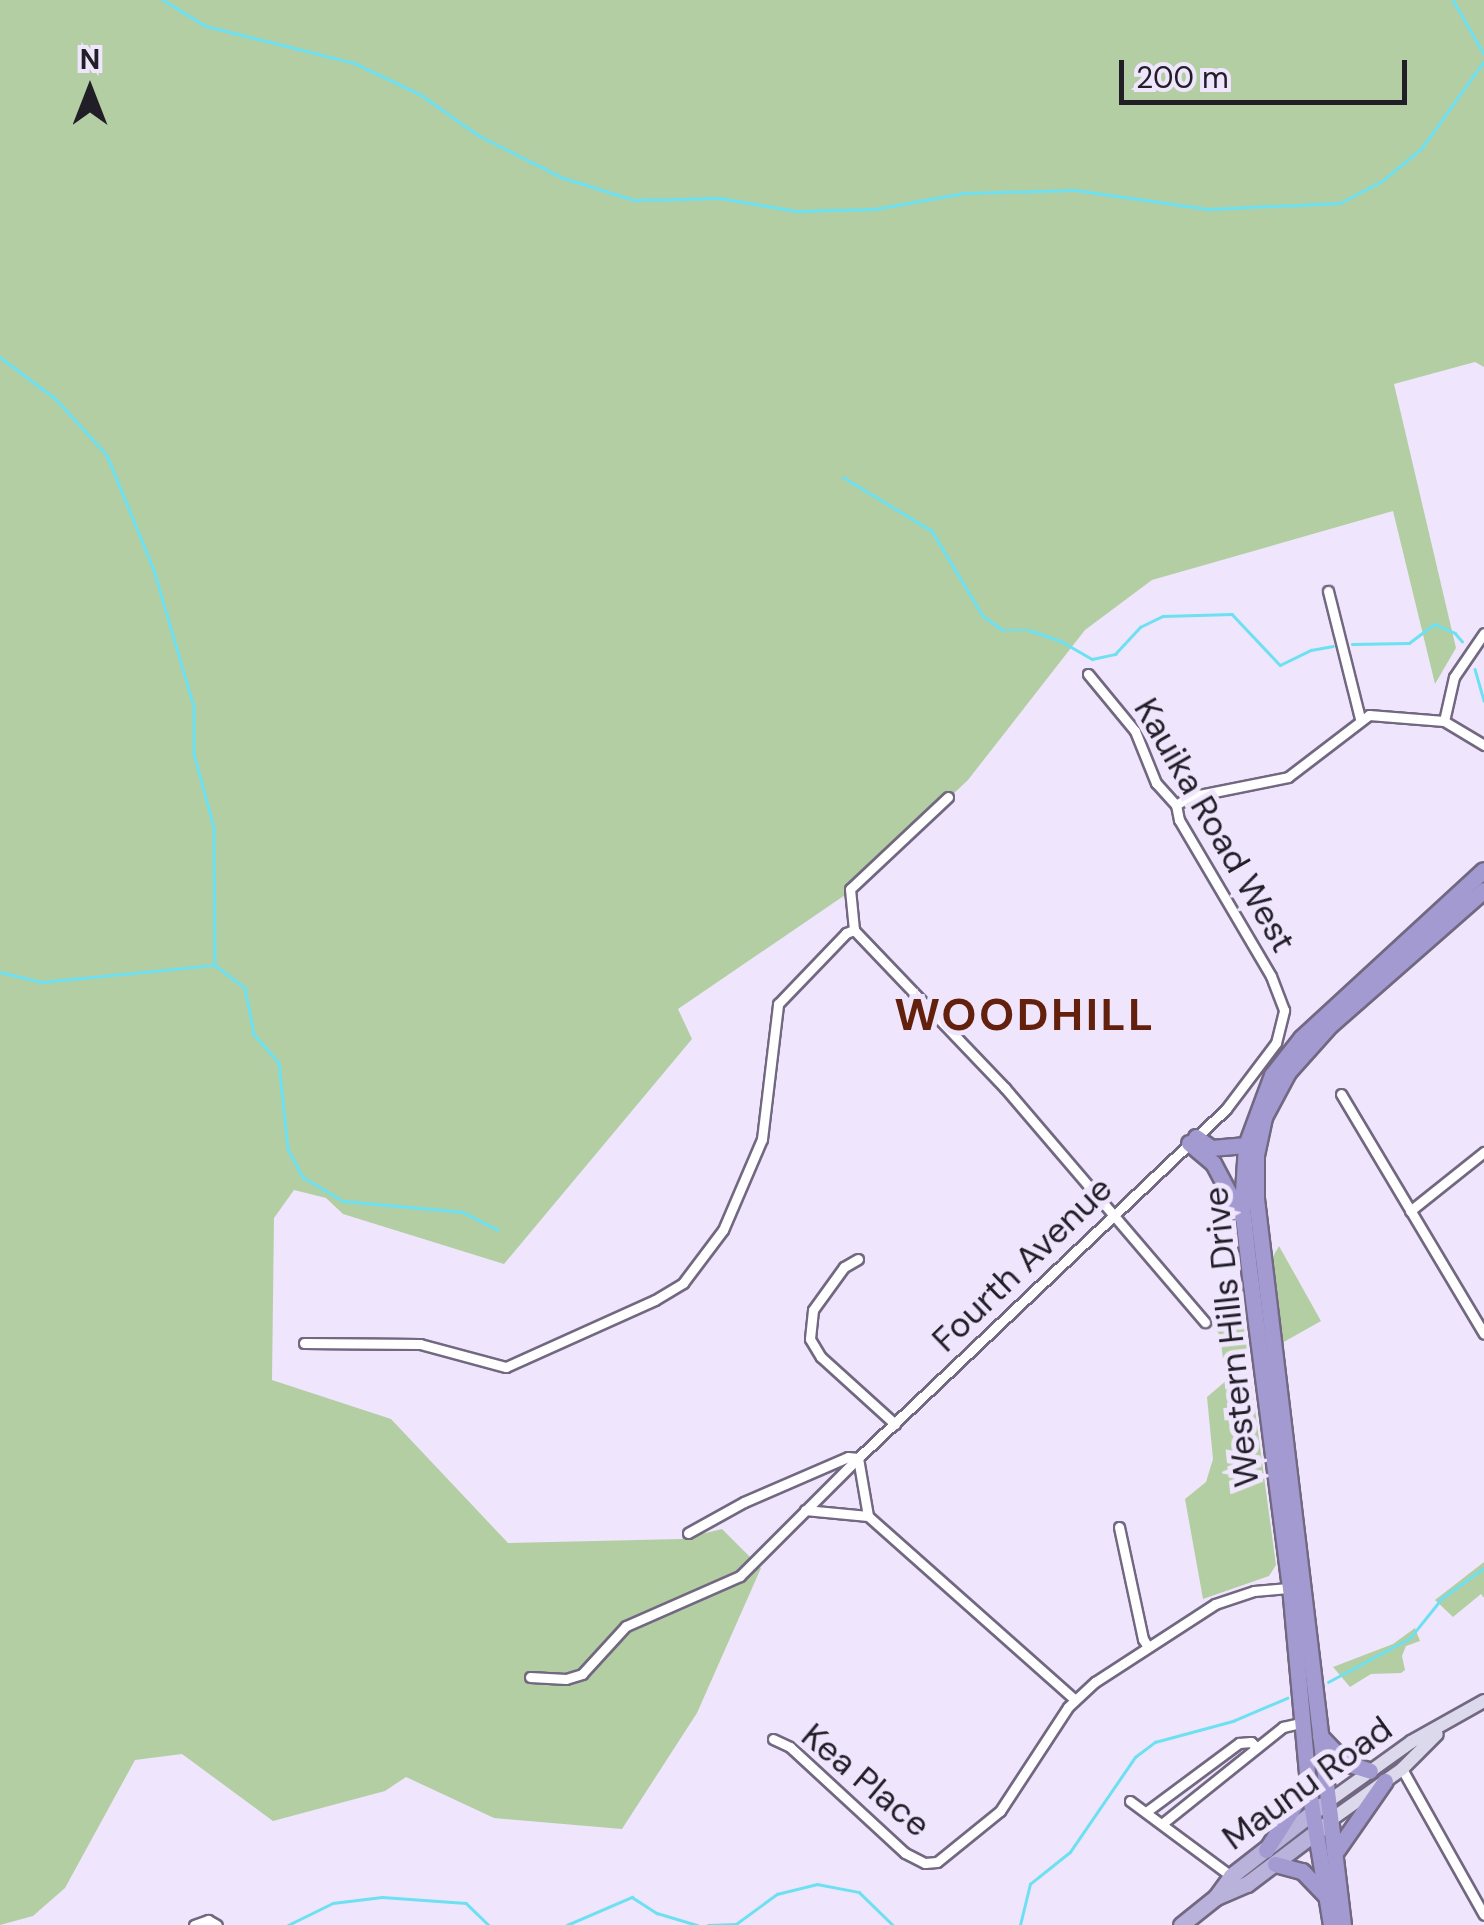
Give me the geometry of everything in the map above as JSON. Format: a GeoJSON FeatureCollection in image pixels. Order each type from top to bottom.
{"type":"FeatureCollection","features":[{"type":"Feature","properties":{"kind":"highway","name":"Western Hills Drive"},"geometry":{"type":"LineString","coordinates":[[1343,1925],[1337,1850],[1244,1222],[1246,1145],[1272,1075],[1301,1038],[1484,870]]}},
{"type":"Feature","properties":{"kind":"highway","name":"Western Hills Drive"},"geometry":{"type":"LineString","coordinates":[[1278,1443],[1256,1199],[1256,1155],[1264,1116],[1288,1072],[1319,1036],[1484,890]]}},
{"type":"Feature","properties":{"kind":"highway"},"geometry":{"type":"LineString","coordinates":[[1192,1140],[1212,1148],[1246,1145]]}},
{"type":"Feature","properties":{"kind":"highway"},"geometry":{"type":"LineString","coordinates":[[1192,1140],[1213,1163],[1244,1222]]}},
{"type":"Feature","properties":{"kind":"highway","name":"Western Hills Drive"},"geometry":{"type":"LineString","coordinates":[[1297,1587],[1300,1722],[1332,1925]]}},
{"type":"Feature","properties":{"kind":"highway"},"geometry":{"type":"LineString","coordinates":[[1320,1736],[1346,1764],[1370,1771]]}},
{"type":"Feature","properties":{"kind":"highway"},"geometry":{"type":"LineString","coordinates":[[1337,1850],[1386,1782]]}},
{"type":"Feature","properties":{"kind":"highway"},"geometry":{"type":"LineString","coordinates":[[1266,1850],[1308,1784]]}},
{"type":"Feature","properties":{"kind":"highway"},"geometry":{"type":"LineString","coordinates":[[1275,1864],[1302,1870],[1326,1896]]}},
{"type":"Feature","properties":{"kind":"main road","name":"Maunu Road"},"geometry":{"type":"LineString","coordinates":[[1216,1897],[1231,1876],[1329,1800],[1412,1742],[1484,1701]]}},
{"type":"Feature","properties":{"kind":"main road","name":"Maunu Road"},"geometry":{"type":"LineString","coordinates":[[1181,1925],[1216,1897],[1275,1864],[1386,1782],[1442,1728]]}},
{"type":"Feature","properties":{"kind":"street"},"geometry":{"type":"LineString","coordinates":[[1328,591],[1360,718]]}},
{"type":"Feature","properties":{"kind":"street"},"geometry":{"type":"LineString","coordinates":[[1444,721],[1454,676],[1484,633]]}},
{"type":"Feature","properties":{"kind":"street","name":"Kauika Road West"},"geometry":{"type":"LineString","coordinates":[[1088,674],[1135,731],[1156,784],[1176,805],[1179,820],[1272,976],[1284,1010]]}},
{"type":"Feature","properties":{"kind":"street"},"geometry":{"type":"LineString","coordinates":[[1176,805],[1188,797],[1288,777],[1360,718],[1378,714],[1444,721],[1484,745]]}},
{"type":"Feature","properties":{"kind":"street"},"geometry":{"type":"LineString","coordinates":[[948,797],[852,886],[848,898],[854,930],[1004,1088],[1206,1322]]}},
{"type":"Feature","properties":{"kind":"street"},"geometry":{"type":"LineString","coordinates":[[304,1343],[420,1344],[506,1367],[638,1308],[683,1283],[723,1230],[762,1138],[778,1004],[846,933],[854,930]]}},
{"type":"Feature","properties":{"kind":"street","name":"Fourth Avenue"},"geometry":{"type":"LineString","coordinates":[[530,1677],[566,1679],[582,1674],[626,1626],[740,1576],[858,1458],[1226,1109],[1260,1067],[1281,1030],[1284,1010]]}},
{"type":"Feature","properties":{"kind":"street"},"geometry":{"type":"LineString","coordinates":[[1341,1094],[1480,1319],[1484,1334]]}},
{"type":"Feature","properties":{"kind":"street"},"geometry":{"type":"LineString","coordinates":[[1410,1210],[1484,1152]]}},
{"type":"Feature","properties":{"kind":"street"},"geometry":{"type":"LineString","coordinates":[[858,1259],[844,1266],[819,1301],[809,1321],[810,1339],[821,1358],[895,1424]]}},
{"type":"Feature","properties":{"kind":"street"},"geometry":{"type":"LineString","coordinates":[[688,1533],[830,1462],[858,1458],[868,1516]]}},
{"type":"Feature","properties":{"kind":"street"},"geometry":{"type":"LineString","coordinates":[[806,1510],[868,1516],[1074,1699],[1148,1647],[1230,1598],[1297,1587]]}},
{"type":"Feature","properties":{"kind":"street"},"geometry":{"type":"LineString","coordinates":[[1119,1527],[1148,1647]]}},
{"type":"Feature","properties":{"kind":"street","name":"Kea Place"},"geometry":{"type":"LineString","coordinates":[[773,1739],[790,1748],[905,1853],[925,1863],[943,1860],[1000,1811],[1074,1699]]}},
{"type":"Feature","properties":{"kind":"street"},"geometry":{"type":"LineString","coordinates":[[1163,1823],[1283,1727],[1300,1722]]}},
{"type":"Feature","properties":{"kind":"street"},"geometry":{"type":"LineString","coordinates":[[1146,1812],[1239,1742],[1250,1742],[1257,1748]]}},
{"type":"Feature","properties":{"kind":"street"},"geometry":{"type":"LineString","coordinates":[[1402,1769],[1484,1915]]}},
{"type":"Feature","properties":{"kind":"street"},"geometry":{"type":"LineString","coordinates":[[1130,1801],[1231,1876]]}},
{"type":"Feature","properties":{"kind":"street"},"geometry":{"type":"LineString","coordinates":[[194,1925],[208,1920],[217,1925]]}},
{"type":"Feature","properties":{"kind":"green space"},"geometry":{"type":"Polygon","coordinates":[[[0,0],[1484,0],[1484,367],[1475,362],[1394,384],[1456,648],[1435,684],[1393,511],[1152,580],[1085,630],[968,780],[848,893],[678,1009],[692,1039],[504,1264],[343,1214],[326,1198],[294,1190],[274,1218],[272,1380],[391,1419],[508,1543],[681,1539],[722,1529],[761,1568],[697,1713],[622,1829],[494,1818],[406,1777],[385,1791],[273,1821],[182,1754],[135,1760],[65,1888],[33,1916],[0,1925],[0,0]]]}},
{"type":"Feature","properties":{"kind":"green space"},"geometry":{"type":"Polygon","coordinates":[[[1279,1246],[1321,1321],[1282,1343],[1271,1260],[1279,1246]]]}},
{"type":"Feature","properties":{"kind":"green space"},"geometry":{"type":"Polygon","coordinates":[[[1241,1306],[1276,1565],[1269,1576],[1203,1599],[1185,1499],[1206,1482],[1213,1459],[1207,1397],[1234,1374],[1223,1359],[1220,1335],[1211,1325],[1241,1306]]]}},
{"type":"Feature","properties":{"kind":"green space"},"geometry":{"type":"Polygon","coordinates":[[[1484,1562],[1484,1598],[1481,1594],[1453,1617],[1435,1600],[1484,1562]]]}},
{"type":"Feature","properties":{"kind":"green space"},"geometry":{"type":"Polygon","coordinates":[[[1415,1628],[1420,1641],[1406,1646],[1402,1656],[1405,1670],[1401,1673],[1371,1674],[1350,1687],[1333,1667],[1393,1644],[1415,1628]]]}},
{"type":"Feature","properties":{"kind":"waterway"},"geometry":{"type":"LineString","coordinates":[[163,0],[206,26],[354,63],[420,94],[478,135],[561,177],[634,200],[720,198],[796,211],[875,209],[964,193],[1075,190],[1208,209],[1340,203],[1382,181],[1421,149],[1484,61]]}},
{"type":"Feature","properties":{"kind":"waterway"},"geometry":{"type":"LineString","coordinates":[[1453,0],[1484,54]]}},
{"type":"Feature","properties":{"kind":"waterway"},"geometry":{"type":"LineString","coordinates":[[0,357],[56,399],[107,455],[154,570],[194,707],[194,754],[214,827],[215,965]]}},
{"type":"Feature","properties":{"kind":"waterway"},"geometry":{"type":"LineString","coordinates":[[843,477],[932,531],[983,616],[1003,630],[1029,630],[1061,641],[1092,659],[1115,654],[1140,627],[1163,616],[1232,614],[1280,665],[1311,650],[1333,646]]}},
{"type":"Feature","properties":{"kind":"waterway"},"geometry":{"type":"LineString","coordinates":[[1352,644],[1409,643],[1434,624],[1455,633],[1462,641]]}},
{"type":"Feature","properties":{"kind":"waterway"},"geometry":{"type":"LineString","coordinates":[[1475,669],[1484,701]]}},
{"type":"Feature","properties":{"kind":"waterway"},"geometry":{"type":"LineString","coordinates":[[0,972],[41,982],[215,965],[245,988],[254,1034],[279,1063],[288,1149],[303,1177],[343,1201],[463,1212],[498,1230]]}},
{"type":"Feature","properties":{"kind":"waterway"},"geometry":{"type":"LineString","coordinates":[[1328,1682],[1410,1638],[1442,1598],[1484,1568]]}},
{"type":"Feature","properties":{"kind":"waterway"},"geometry":{"type":"LineString","coordinates":[[1020,1925],[1030,1884],[1070,1852],[1135,1757],[1155,1742],[1233,1721],[1287,1698]]}},
{"type":"Feature","properties":{"kind":"waterway"},"geometry":{"type":"LineString","coordinates":[[708,1925],[736,1924],[777,1894],[817,1884],[859,1892],[893,1925]]}},
{"type":"Feature","properties":{"kind":"waterway"},"geometry":{"type":"LineString","coordinates":[[288,1925],[333,1903],[382,1897],[466,1903],[489,1925]]}},
{"type":"Feature","properties":{"kind":"waterway"},"geometry":{"type":"LineString","coordinates":[[567,1925],[632,1897],[657,1913],[697,1925]]}},
{"type":"Feature","properties":{"kind":"district","name":"WOODHILL"},"geometry":{"type":"Point","coordinates":[1025,1015]}}]}
